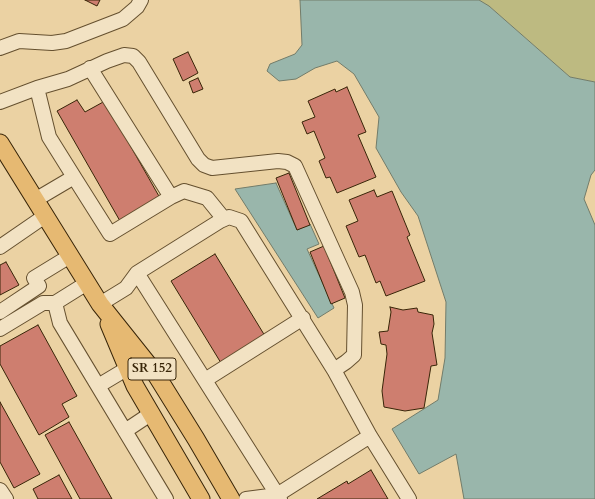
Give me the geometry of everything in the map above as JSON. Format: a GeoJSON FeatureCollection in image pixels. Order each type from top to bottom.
{"type":"FeatureCollection","features":[{"type":"Feature","properties":{"kind":"main road","name":"SR 152"},"geometry":{"type":"LineString","coordinates":[[0,142],[100,304],[155,373],[231,499]]}},
{"type":"Feature","properties":{"kind":"main road","name":"SR 152"},"geometry":{"type":"LineString","coordinates":[[100,304],[135,386],[152,413],[197,497]]}},
{"type":"Feature","properties":{"kind":"main road"},"geometry":{"type":"LineString","coordinates":[[196,439],[239,499]]}},
{"type":"Feature","properties":{"kind":"street"},"geometry":{"type":"LineString","coordinates":[[0,48],[19,41],[52,44],[66,41],[123,19],[137,7],[141,0]]}},
{"type":"Feature","properties":{"kind":"street"},"geometry":{"type":"LineString","coordinates":[[0,102],[37,88],[68,79],[90,68],[124,55],[133,56],[139,62],[198,159],[204,165],[212,168],[287,162],[295,166],[352,292],[355,305],[354,354],[346,362],[334,370]]}},
{"type":"Feature","properties":{"kind":"street"},"geometry":{"type":"LineString","coordinates":[[90,68],[171,197]]}},
{"type":"Feature","properties":{"kind":"street"},"geometry":{"type":"LineString","coordinates":[[37,88],[49,137],[110,234],[171,197],[184,191],[207,198],[224,219]]}},
{"type":"Feature","properties":{"kind":"street"},"geometry":{"type":"LineString","coordinates":[[35,200],[74,176]]}},
{"type":"Feature","properties":{"kind":"street"},"geometry":{"type":"LineString","coordinates":[[0,247],[45,216]]}},
{"type":"Feature","properties":{"kind":"street"},"geometry":{"type":"LineString","coordinates":[[100,304],[126,288],[137,273],[224,219],[229,217],[240,221],[303,318],[334,370],[370,436],[409,499]]}},
{"type":"Feature","properties":{"kind":"street"},"geometry":{"type":"LineString","coordinates":[[0,312],[38,286],[34,278],[70,256]]}},
{"type":"Feature","properties":{"kind":"street"},"geometry":{"type":"LineString","coordinates":[[137,273],[205,380],[277,498]]}},
{"type":"Feature","properties":{"kind":"street"},"geometry":{"type":"LineString","coordinates":[[0,329],[43,303],[55,303],[87,283]]}},
{"type":"Feature","properties":{"kind":"street"},"geometry":{"type":"LineString","coordinates":[[55,303],[60,323],[166,499]]}},
{"type":"Feature","properties":{"kind":"street"},"geometry":{"type":"LineString","coordinates":[[205,380],[303,318]]}},
{"type":"Feature","properties":{"kind":"street"},"geometry":{"type":"LineString","coordinates":[[98,386],[128,368]]}},
{"type":"Feature","properties":{"kind":"street"},"geometry":{"type":"LineString","coordinates":[[125,431],[152,413]]}},
{"type":"Feature","properties":{"kind":"street"},"geometry":{"type":"LineString","coordinates":[[246,499],[277,498],[370,436]]}},
{"type":"Feature","properties":{"kind":"shaded area"},"geometry":{"type":"Polygon","coordinates":[[[300,0],[479,0],[489,6],[570,77],[595,82],[595,170],[591,175],[584,199],[595,225],[595,499],[464,499],[456,454],[419,474],[392,429],[438,400],[445,358],[446,302],[418,216],[401,192],[376,148],[379,117],[354,74],[337,61],[315,68],[296,79],[279,81],[267,71],[270,64],[295,54],[302,45],[300,0]]]}},
{"type":"Feature","properties":{"kind":"shaded area"},"geometry":{"type":"Polygon","coordinates":[[[479,0],[595,0],[595,82],[570,77],[489,6],[479,0]]]}},
{"type":"Feature","properties":{"kind":"shaded area"},"geometry":{"type":"Polygon","coordinates":[[[276,183],[297,230],[310,224],[319,244],[307,249],[334,308],[318,318],[235,189],[276,183]]]}},
{"type":"Feature","properties":{"kind":"building"},"geometry":{"type":"Polygon","coordinates":[[[85,0],[100,0],[97,6],[85,0]]]}},
{"type":"Feature","properties":{"kind":"building"},"geometry":{"type":"Polygon","coordinates":[[[188,52],[198,73],[183,81],[173,59],[188,52]]]}},
{"type":"Feature","properties":{"kind":"building"},"geometry":{"type":"Polygon","coordinates":[[[198,78],[203,89],[193,93],[189,82],[198,78]]]}},
{"type":"Feature","properties":{"kind":"building"},"geometry":{"type":"Polygon","coordinates":[[[347,87],[366,132],[358,135],[376,177],[337,193],[330,177],[326,178],[319,161],[325,158],[314,131],[307,134],[302,122],[315,117],[308,101],[335,89],[336,92],[347,87]]]}},
{"type":"Feature","properties":{"kind":"building"},"geometry":{"type":"Polygon","coordinates":[[[77,100],[85,112],[105,101],[160,198],[120,221],[57,111],[77,100]]]}},
{"type":"Feature","properties":{"kind":"building"},"geometry":{"type":"Polygon","coordinates":[[[289,173],[310,225],[297,230],[276,178],[289,173]]]}},
{"type":"Feature","properties":{"kind":"building"},"geometry":{"type":"Polygon","coordinates":[[[374,190],[377,197],[392,191],[410,235],[407,237],[425,281],[386,296],[380,281],[376,283],[365,255],[359,257],[346,226],[358,221],[349,200],[374,190]]]}},
{"type":"Feature","properties":{"kind":"building"},"geometry":{"type":"Polygon","coordinates":[[[324,246],[345,298],[331,304],[310,252],[324,246]]]}},
{"type":"Feature","properties":{"kind":"building"},"geometry":{"type":"Polygon","coordinates":[[[215,254],[265,336],[221,363],[171,281],[215,254]]]}},
{"type":"Feature","properties":{"kind":"building"},"geometry":{"type":"Polygon","coordinates":[[[6,262],[19,285],[0,295],[0,265],[6,262]]]}},
{"type":"Feature","properties":{"kind":"building"},"geometry":{"type":"Polygon","coordinates":[[[390,307],[403,310],[417,308],[418,312],[433,315],[434,324],[432,333],[437,365],[431,366],[424,408],[405,411],[384,407],[382,391],[387,354],[386,345],[381,344],[379,332],[388,331],[391,312],[390,307]]]}},
{"type":"Feature","properties":{"kind":"building"},"geometry":{"type":"Polygon","coordinates":[[[38,325],[77,396],[62,404],[69,417],[39,435],[0,364],[0,346],[38,325]]]}},
{"type":"Feature","properties":{"kind":"building"},"geometry":{"type":"Polygon","coordinates":[[[0,402],[40,474],[14,488],[0,462],[0,402]]]}},
{"type":"Feature","properties":{"kind":"building"},"geometry":{"type":"Polygon","coordinates":[[[69,422],[112,499],[80,499],[45,435],[69,422]]]}},
{"type":"Feature","properties":{"kind":"building"},"geometry":{"type":"Polygon","coordinates":[[[371,470],[388,499],[317,499],[347,481],[348,484],[371,470]]]}},
{"type":"Feature","properties":{"kind":"building"},"geometry":{"type":"Polygon","coordinates":[[[59,475],[72,499],[38,499],[33,489],[59,475]]]}}]}
